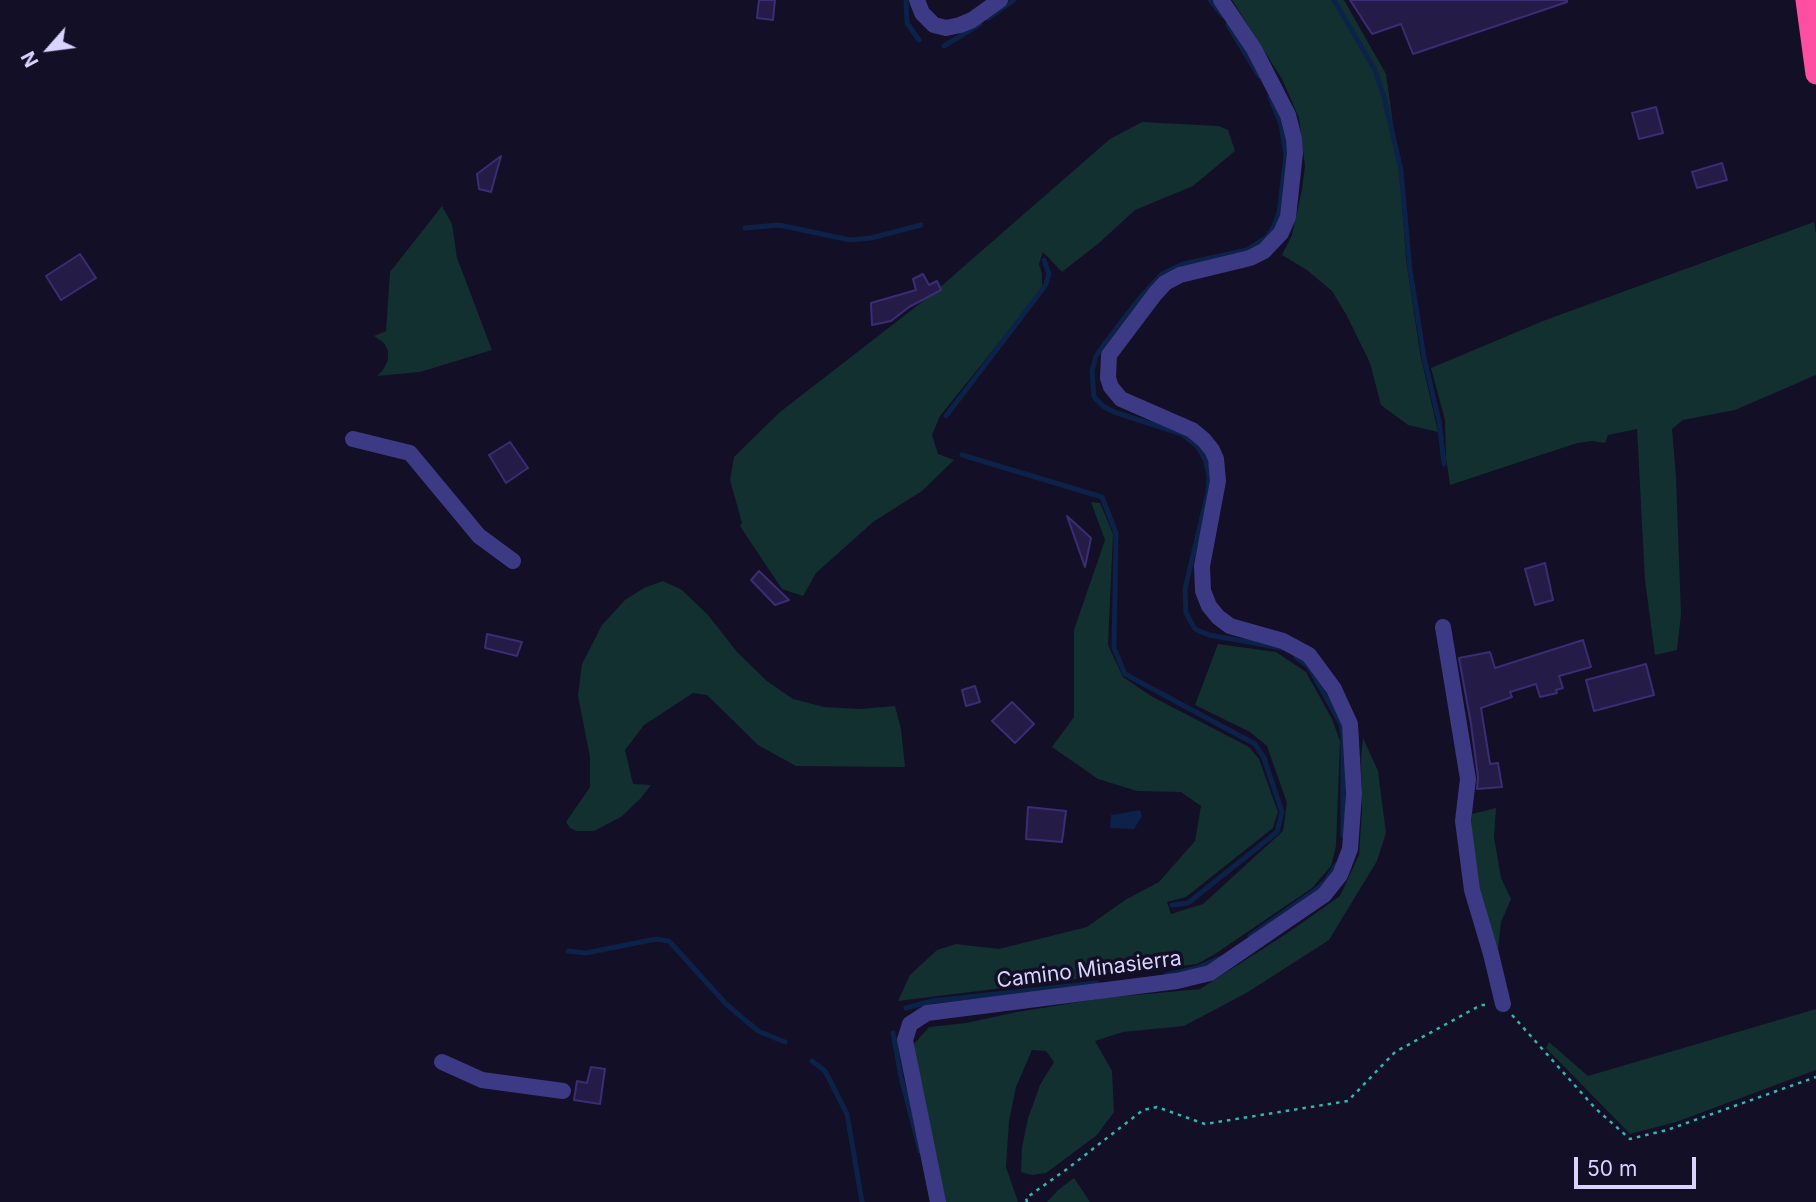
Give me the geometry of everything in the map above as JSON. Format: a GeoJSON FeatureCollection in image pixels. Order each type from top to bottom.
{"type":"FeatureCollection","features":[{"type":"Feature","properties":{"kind":"highway"},"geometry":{"type":"LineString","coordinates":[[1805,0],[1816,74]]}},
{"type":"Feature","properties":{"kind":"street"},"geometry":{"type":"LineString","coordinates":[[917,0],[922,13],[934,25],[946,28],[972,20],[1000,0]]}},
{"type":"Feature","properties":{"kind":"street","name":"Camino Minasierra"},"geometry":{"type":"LineString","coordinates":[[938,1202],[905,1040],[909,1024],[927,1013],[1177,981],[1210,973],[1324,895],[1340,875],[1350,849],[1354,794],[1350,724],[1334,689],[1309,655],[1283,640],[1230,625],[1209,606],[1203,591],[1202,566],[1219,481],[1212,450],[1192,430],[1134,407],[1121,399],[1111,387],[1108,378],[1109,355],[1165,284],[1180,275],[1250,258],[1264,251],[1281,233],[1288,217],[1295,153],[1288,115],[1255,49],[1221,0]]}},
{"type":"Feature","properties":{"kind":"street"},"geometry":{"type":"LineString","coordinates":[[353,439],[410,453],[479,536],[513,561]]}},
{"type":"Feature","properties":{"kind":"street"},"geometry":{"type":"LineString","coordinates":[[1443,627],[1468,779],[1463,821],[1472,890],[1503,1004]]}},
{"type":"Feature","properties":{"kind":"street"},"geometry":{"type":"LineString","coordinates":[[442,1062],[482,1080],[563,1091]]}},
{"type":"Feature","properties":{"kind":"path"},"geometry":{"type":"LineString","coordinates":[[1027,1202],[1026,1198],[1143,1110],[1157,1107],[1205,1124],[1348,1101],[1395,1052],[1481,1006],[1503,1004],[1595,1108],[1630,1139],[1667,1130],[1816,1077]]}},
{"type":"Feature","properties":{"kind":"green space"},"geometry":{"type":"Polygon","coordinates":[[[1232,0],[1344,0],[1386,74],[1400,174],[1406,259],[1420,353],[1438,432],[1408,425],[1381,405],[1370,363],[1332,291],[1307,270],[1282,255],[1292,235],[1305,166],[1299,118],[1282,79],[1232,0]]]}},
{"type":"Feature","properties":{"kind":"green space"},"geometry":{"type":"Polygon","coordinates":[[[1142,122],[1219,126],[1228,130],[1235,151],[1193,186],[1135,210],[1062,272],[1043,252],[1039,264],[1042,289],[940,416],[932,435],[938,454],[954,460],[922,491],[873,522],[816,573],[803,596],[782,589],[740,526],[742,523],[730,480],[734,457],[780,412],[931,295],[1110,139],[1142,122]]]}},
{"type":"Feature","properties":{"kind":"green space"},"geometry":{"type":"Polygon","coordinates":[[[442,206],[452,224],[457,258],[492,350],[420,372],[377,376],[388,360],[384,343],[374,336],[386,331],[390,272],[442,206]]]}},
{"type":"Feature","properties":{"kind":"green space"},"geometry":{"type":"Polygon","coordinates":[[[1814,222],[1816,375],[1735,410],[1683,420],[1672,429],[1681,614],[1677,650],[1655,655],[1645,580],[1637,429],[1608,435],[1605,443],[1577,443],[1450,485],[1445,420],[1431,368],[1543,321],[1814,222]]]}},
{"type":"Feature","properties":{"kind":"green space"},"geometry":{"type":"Polygon","coordinates":[[[1091,502],[1100,503],[1113,534],[1108,645],[1123,677],[1151,696],[1249,747],[1259,759],[1278,812],[1273,828],[1186,897],[1167,902],[1171,914],[1203,904],[1283,831],[1287,803],[1267,746],[1250,732],[1195,705],[1218,644],[1276,652],[1306,672],[1332,719],[1340,741],[1336,846],[1331,866],[1312,888],[1197,964],[898,1001],[910,975],[937,950],[956,944],[999,949],[1087,927],[1125,900],[1159,882],[1195,841],[1201,806],[1181,792],[1137,791],[1098,779],[1052,747],[1074,717],[1074,630],[1105,540],[1091,502]]]}},
{"type":"Feature","properties":{"kind":"green space"},"geometry":{"type":"Polygon","coordinates":[[[663,581],[682,590],[708,615],[737,652],[767,681],[793,699],[824,707],[860,709],[895,706],[901,729],[905,767],[796,766],[758,745],[707,695],[693,693],[644,725],[625,750],[633,784],[651,785],[640,799],[621,817],[594,831],[577,831],[570,828],[566,822],[590,787],[590,757],[578,696],[582,664],[602,625],[625,600],[644,588],[663,581]]]}},
{"type":"Feature","properties":{"kind":"green space"},"geometry":{"type":"Polygon","coordinates":[[[1363,738],[1378,771],[1386,833],[1377,861],[1329,940],[1248,992],[1184,1026],[1123,1032],[1095,1041],[1112,1071],[1114,1112],[1097,1135],[1046,1173],[1032,1175],[1021,1172],[1022,1148],[1028,1118],[1040,1085],[1054,1062],[1046,1051],[1032,1050],[1016,1087],[1009,1121],[1006,1167],[1018,1202],[945,1202],[924,1110],[914,1044],[929,1027],[966,1023],[1104,998],[1200,989],[1286,934],[1340,896],[1359,855],[1363,738]]]}},
{"type":"Feature","properties":{"kind":"green space"},"geometry":{"type":"Polygon","coordinates":[[[1496,808],[1494,837],[1501,878],[1511,899],[1501,922],[1498,949],[1503,983],[1484,918],[1470,837],[1472,814],[1496,808]]]}},
{"type":"Feature","properties":{"kind":"green space"},"geometry":{"type":"Polygon","coordinates":[[[1816,1009],[1816,1070],[1676,1122],[1630,1134],[1546,1048],[1549,1042],[1588,1076],[1816,1009]]]}},
{"type":"Feature","properties":{"kind":"green space"},"geometry":{"type":"Polygon","coordinates":[[[1074,1178],[1090,1202],[1047,1202],[1058,1190],[1074,1178]]]}},
{"type":"Feature","properties":{"kind":"water"},"geometry":{"type":"Polygon","coordinates":[[[1140,810],[1142,816],[1134,829],[1110,828],[1111,815],[1140,810]]]}},
{"type":"Feature","properties":{"kind":"building"},"geometry":{"type":"Polygon","coordinates":[[[759,0],[775,0],[773,20],[757,18],[759,0]]]}},
{"type":"Feature","properties":{"kind":"building"},"geometry":{"type":"Polygon","coordinates":[[[1350,0],[1567,2],[1413,54],[1401,24],[1372,34],[1350,0]]]}},
{"type":"Feature","properties":{"kind":"building"},"geometry":{"type":"Polygon","coordinates":[[[1656,107],[1663,133],[1639,139],[1632,113],[1656,107]]]}},
{"type":"Feature","properties":{"kind":"building"},"geometry":{"type":"Polygon","coordinates":[[[501,156],[491,192],[479,189],[477,174],[501,156]]]}},
{"type":"Feature","properties":{"kind":"building"},"geometry":{"type":"Polygon","coordinates":[[[1722,163],[1727,180],[1697,188],[1692,172],[1722,163]]]}},
{"type":"Feature","properties":{"kind":"building"},"geometry":{"type":"Polygon","coordinates":[[[80,254],[96,278],[61,300],[46,276],[80,254]]]}},
{"type":"Feature","properties":{"kind":"building"},"geometry":{"type":"Polygon","coordinates":[[[923,274],[929,285],[937,281],[941,290],[909,307],[891,321],[872,325],[871,303],[916,290],[913,279],[923,274]]]}},
{"type":"Feature","properties":{"kind":"building"},"geometry":{"type":"Polygon","coordinates":[[[510,442],[528,468],[506,483],[489,455],[510,442]]]}},
{"type":"Feature","properties":{"kind":"building"},"geometry":{"type":"Polygon","coordinates":[[[1067,516],[1091,538],[1085,567],[1067,516]]]}},
{"type":"Feature","properties":{"kind":"building"},"geometry":{"type":"Polygon","coordinates":[[[1545,563],[1553,600],[1535,605],[1525,569],[1545,563]]]}},
{"type":"Feature","properties":{"kind":"building"},"geometry":{"type":"Polygon","coordinates":[[[759,571],[789,600],[775,605],[751,580],[759,571]]]}},
{"type":"Feature","properties":{"kind":"building"},"geometry":{"type":"Polygon","coordinates":[[[487,634],[522,642],[517,656],[485,648],[487,634]]]}},
{"type":"Feature","properties":{"kind":"building"},"geometry":{"type":"Polygon","coordinates":[[[1583,640],[1591,667],[1559,676],[1563,688],[1556,690],[1557,693],[1540,697],[1536,684],[1510,692],[1512,697],[1481,708],[1490,764],[1498,763],[1502,787],[1477,789],[1471,724],[1459,658],[1490,652],[1495,668],[1583,640]]]}},
{"type":"Feature","properties":{"kind":"building"},"geometry":{"type":"Polygon","coordinates":[[[1646,664],[1654,695],[1594,711],[1586,680],[1646,664]]]}},
{"type":"Feature","properties":{"kind":"building"},"geometry":{"type":"Polygon","coordinates":[[[975,686],[980,702],[966,706],[962,690],[975,686]]]}},
{"type":"Feature","properties":{"kind":"building"},"geometry":{"type":"Polygon","coordinates":[[[1012,702],[1034,724],[1015,743],[992,721],[1012,702]]]}},
{"type":"Feature","properties":{"kind":"building"},"geometry":{"type":"Polygon","coordinates":[[[1028,807],[1066,811],[1062,842],[1026,839],[1028,807]]]}},
{"type":"Feature","properties":{"kind":"building"},"geometry":{"type":"Polygon","coordinates":[[[591,1067],[605,1069],[600,1104],[574,1100],[577,1081],[587,1083],[591,1067]]]}},
{"type":"Feature","properties":{"kind":"waterway"},"geometry":{"type":"LineString","coordinates":[[906,0],[907,23],[919,40]]}},
{"type":"Feature","properties":{"kind":"waterway"},"geometry":{"type":"LineString","coordinates":[[988,18],[1014,0]]}},
{"type":"Feature","properties":{"kind":"waterway"},"geometry":{"type":"LineString","coordinates":[[1210,0],[1223,16]]}},
{"type":"Feature","properties":{"kind":"waterway"},"geometry":{"type":"LineString","coordinates":[[1334,0],[1375,70],[1384,97],[1401,170],[1410,270],[1424,357],[1439,421],[1444,464]]}},
{"type":"Feature","properties":{"kind":"waterway"},"geometry":{"type":"LineString","coordinates":[[944,46],[980,24]]}},
{"type":"Feature","properties":{"kind":"waterway"},"geometry":{"type":"LineString","coordinates":[[1228,25],[1259,76]]}},
{"type":"Feature","properties":{"kind":"waterway"},"geometry":{"type":"LineString","coordinates":[[1270,97],[1281,124],[1286,156],[1279,213],[1267,237],[1247,250],[1183,264],[1162,274],[1139,299],[1096,356],[1092,371],[1094,397],[1103,406],[1182,434],[1197,446],[1205,459],[1209,476],[1208,492],[1185,589],[1186,613],[1195,629],[1209,635],[1282,648]]}},
{"type":"Feature","properties":{"kind":"waterway"},"geometry":{"type":"LineString","coordinates":[[745,228],[779,225],[850,240],[871,238],[921,225]]}},
{"type":"Feature","properties":{"kind":"waterway"},"geometry":{"type":"LineString","coordinates":[[946,416],[1045,286],[1049,274],[1044,260]]}},
{"type":"Feature","properties":{"kind":"waterway"},"geometry":{"type":"LineString","coordinates":[[962,455],[1102,497],[1116,533],[1114,648],[1125,674],[1255,744],[1264,758],[1282,812],[1277,832],[1188,903],[1172,905]]}},
{"type":"Feature","properties":{"kind":"waterway"},"geometry":{"type":"LineString","coordinates":[[1296,657],[1309,667],[1341,724],[1343,835]]}},
{"type":"Feature","properties":{"kind":"waterway"},"geometry":{"type":"LineString","coordinates":[[1250,936],[1317,889],[1336,865]]}},
{"type":"Feature","properties":{"kind":"waterway"},"geometry":{"type":"LineString","coordinates":[[568,951],[586,953],[656,939],[669,941],[726,1004],[758,1031],[785,1042]]}},
{"type":"Feature","properties":{"kind":"waterway"},"geometry":{"type":"LineString","coordinates":[[1166,975],[1197,968],[1220,958]]}},
{"type":"Feature","properties":{"kind":"waterway"},"geometry":{"type":"LineString","coordinates":[[906,1008],[932,1001],[1097,983]]}},
{"type":"Feature","properties":{"kind":"waterway"},"geometry":{"type":"LineString","coordinates":[[893,1033],[920,1151]]}},
{"type":"Feature","properties":{"kind":"waterway"},"geometry":{"type":"LineString","coordinates":[[812,1061],[825,1071],[847,1114],[862,1202]]}}]}
